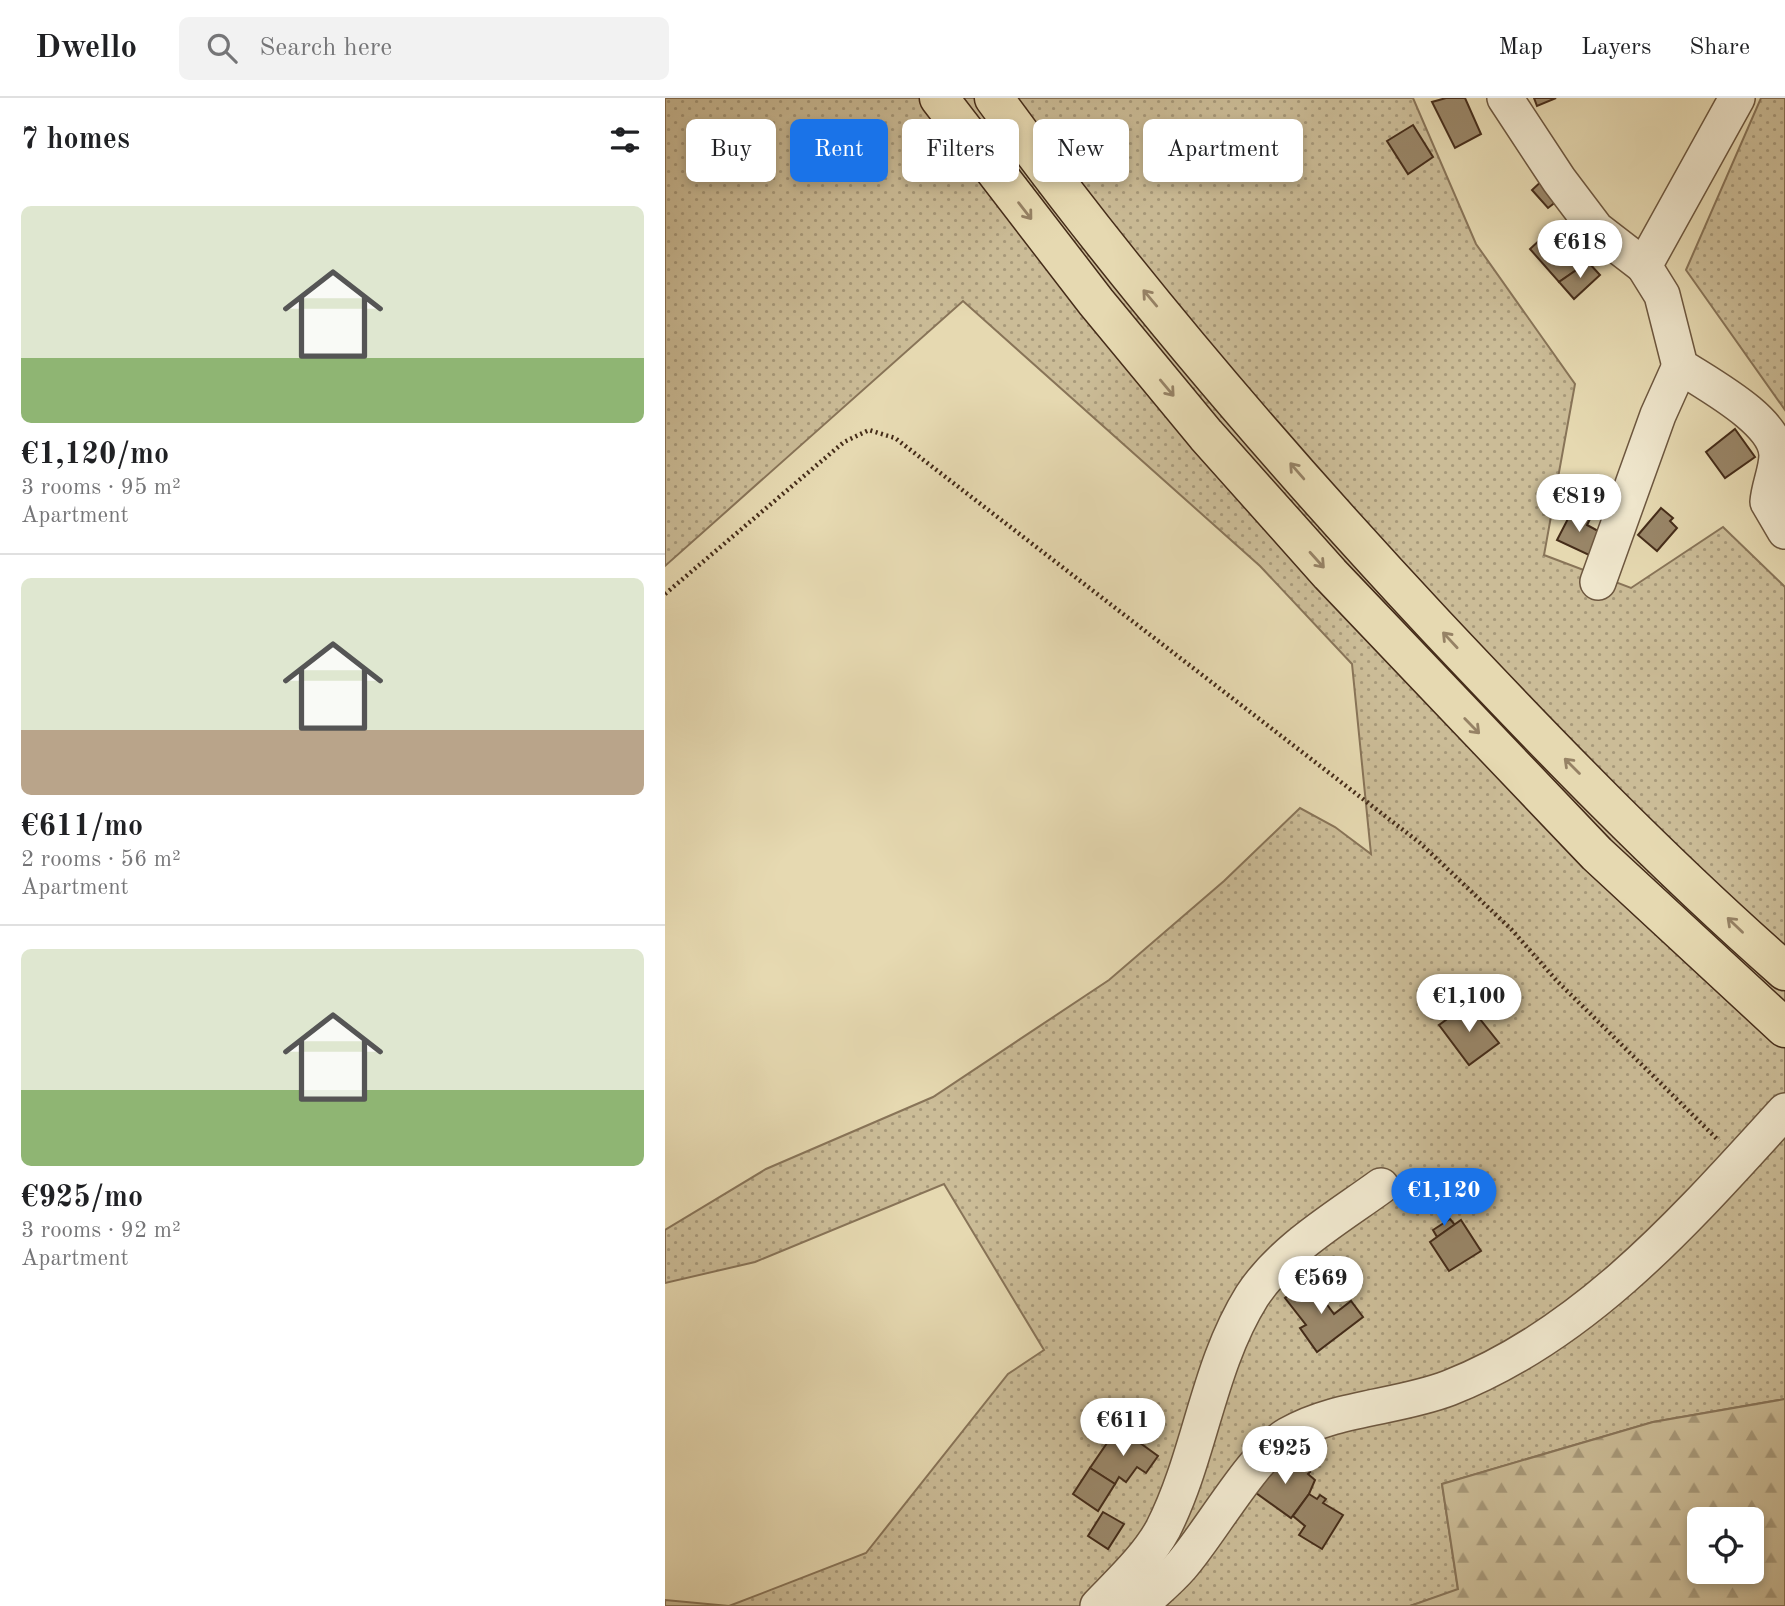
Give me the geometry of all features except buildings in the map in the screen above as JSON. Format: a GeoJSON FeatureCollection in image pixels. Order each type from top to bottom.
{"type":"FeatureCollection","features":[{"type":"Feature","properties":{"kind":"highway"},"geometry":{"type":"LineString","coordinates":[[939,98],[1096,302],[1206,435],[1330,574],[1597,854],[1785,1028]]}},
{"type":"Feature","properties":{"kind":"highway"},"geometry":{"type":"LineString","coordinates":[[994,98],[1130,273],[1364,548],[1496,690],[1610,805],[1785,971]]}},
{"type":"Feature","properties":{"kind":"street"},"geometry":{"type":"LineString","coordinates":[[1505,98],[1559,180],[1596,229],[1644,266],[1662,295],[1680,366],[1654,428],[1598,582]]}},
{"type":"Feature","properties":{"kind":"street"},"geometry":{"type":"LineString","coordinates":[[1644,266],[1737,98]]}},
{"type":"Feature","properties":{"kind":"street"},"geometry":{"type":"LineString","coordinates":[[1680,366],[1746,411],[1771,433],[1781,452],[1768,502],[1785,531]]}},
{"type":"Feature","properties":{"kind":"street"},"geometry":{"type":"LineString","coordinates":[[1139,1606],[1181,1566],[1266,1454],[1286,1436],[1321,1420],[1413,1400],[1450,1388],[1520,1352],[1629,1272],[1684,1222],[1785,1111]]}},
{"type":"Feature","properties":{"kind":"street"},"geometry":{"type":"LineString","coordinates":[[1098,1606],[1161,1531],[1183,1482],[1212,1383],[1229,1339],[1253,1295],[1295,1250],[1381,1186]]}},
{"type":"Feature","properties":{"kind":"path"},"geometry":{"type":"LineString","coordinates":[[665,594],[844,442],[869,430],[895,438],[1420,843],[1511,929],[1557,981],[1741,1160]]}},
{"type":"Feature","properties":{"kind":"green space"},"geometry":{"type":"Polygon","coordinates":[[[665,98],[1413,98],[1476,244],[1575,384],[1544,555],[1631,588],[1723,527],[1785,587],[1785,1399],[1653,1422],[1442,1484],[1458,1590],[1410,1606],[729,1606],[866,1553],[1008,1374],[1044,1350],[944,1184],[755,1262],[665,1283],[665,1230],[766,1169],[933,1097],[1109,980],[1224,881],[1300,808],[1335,827],[1371,854],[1352,664],[1260,566],[963,301],[665,566],[665,98]]]}},
{"type":"Feature","properties":{"kind":"green space"},"geometry":{"type":"Polygon","coordinates":[[[1761,98],[1785,98],[1785,410],[1686,270],[1761,98]]]}},
{"type":"Feature","properties":{"kind":"green space"},"geometry":{"type":"Polygon","coordinates":[[[1785,1399],[1785,1606],[1410,1606],[1458,1589],[1442,1484],[1653,1422],[1785,1399]]]}},
{"type":"Feature","properties":{"kind":"green space"},"geometry":{"type":"Polygon","coordinates":[[[665,1600],[729,1606],[665,1606],[665,1600]]]}}]}
